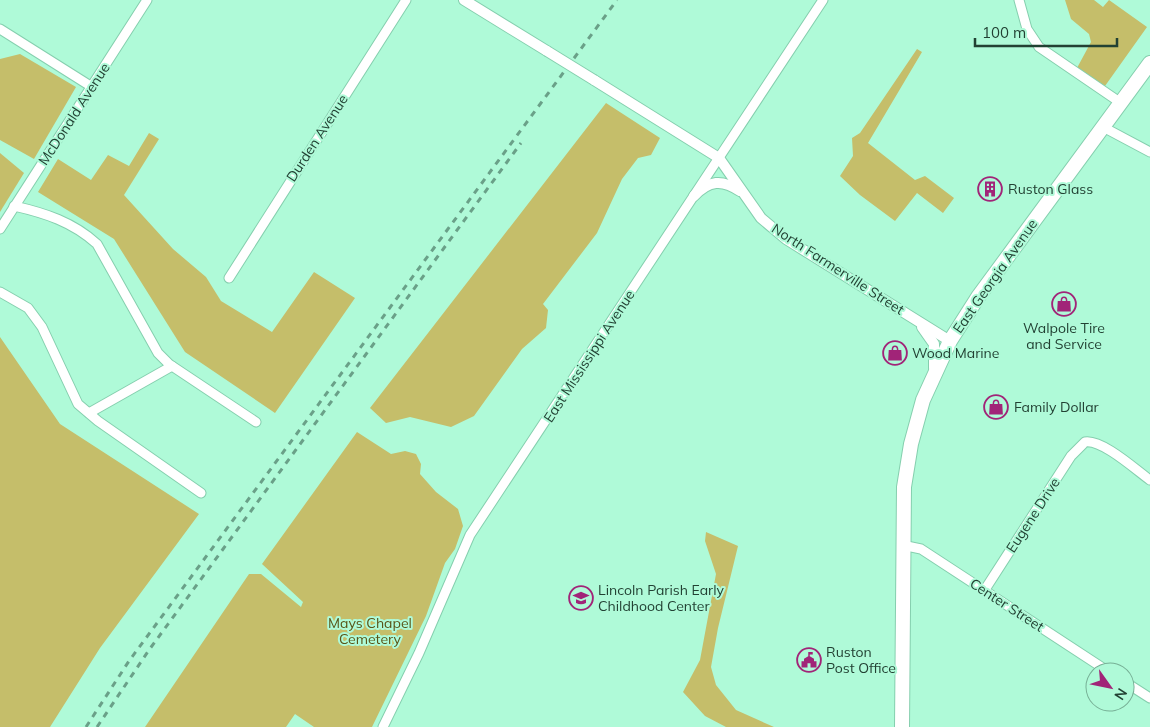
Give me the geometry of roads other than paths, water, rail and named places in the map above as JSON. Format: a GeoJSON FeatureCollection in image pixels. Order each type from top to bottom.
{"type":"FeatureCollection","features":[{"type":"Feature","properties":{"kind":"main road","name":"East Georgia Avenue"},"geometry":{"type":"LineString","coordinates":[[902,727],[902,545],[904,487],[911,444],[923,400],[950,341],[978,297],[1150,63]]}},
{"type":"Feature","properties":{"kind":"street","name":"McDonald Avenue"},"geometry":{"type":"LineString","coordinates":[[0,229],[147,0]]}},
{"type":"Feature","properties":{"kind":"street","name":"Durden Avenue"},"geometry":{"type":"LineString","coordinates":[[229,278],[406,0]]}},
{"type":"Feature","properties":{"kind":"street","name":"North Farmerville Street"},"geometry":{"type":"LineString","coordinates":[[464,0],[719,158],[761,218],[786,239],[950,341]]}},
{"type":"Feature","properties":{"kind":"street","name":"East Mississippi Avenue"},"geometry":{"type":"LineString","coordinates":[[383,727],[419,653],[470,535],[822,0]]}},
{"type":"Feature","properties":{"kind":"street"},"geometry":{"type":"LineString","coordinates":[[1019,0],[1026,29],[1040,47],[1121,103]]}},
{"type":"Feature","properties":{"kind":"street"},"geometry":{"type":"LineString","coordinates":[[0,29],[92,87]]}},
{"type":"Feature","properties":{"kind":"street"},"geometry":{"type":"LineString","coordinates":[[1103,127],[1150,152]]}},
{"type":"Feature","properties":{"kind":"street"},"geometry":{"type":"LineString","coordinates":[[694,196],[705,185],[716,182],[725,182],[744,194]]}},
{"type":"Feature","properties":{"kind":"street"},"geometry":{"type":"LineString","coordinates":[[14,206],[64,222],[83,231],[97,244],[158,353],[172,366],[256,422]]}},
{"type":"Feature","properties":{"kind":"street"},"geometry":{"type":"LineString","coordinates":[[0,292],[28,308],[38,320],[78,404],[201,493]]}},
{"type":"Feature","properties":{"kind":"street"},"geometry":{"type":"LineString","coordinates":[[902,311],[932,339],[935,359],[932,380]]}},
{"type":"Feature","properties":{"kind":"street"},"geometry":{"type":"LineString","coordinates":[[89,413],[172,366]]}},
{"type":"Feature","properties":{"kind":"street","name":"Eugene Drive"},"geometry":{"type":"LineString","coordinates":[[984,591],[1071,456],[1085,442],[1093,442],[1102,446],[1150,480]]}},
{"type":"Feature","properties":{"kind":"street","name":"Center Street"},"geometry":{"type":"LineString","coordinates":[[902,545],[921,549],[1094,662]]}},
{"type":"Feature","properties":{"kind":"street"},"geometry":{"type":"LineString","coordinates":[[1135,688],[1150,698]]}},
{"type":"Feature","properties":{"kind":"railway"},"geometry":{"type":"LineString","coordinates":[[86,727],[129,661],[617,0]]}},
{"type":"Feature","properties":{"kind":"railway"},"geometry":{"type":"LineString","coordinates":[[97,727],[149,650],[521,143]]}},
{"type":"Feature","properties":{"kind":"place","name":"Ruston Glass"},"geometry":{"type":"Point","coordinates":[990,189]}},
{"type":"Feature","properties":{"kind":"place","name":"Walpole Tire and Service"},"geometry":{"type":"Point","coordinates":[1064,304]}},
{"type":"Feature","properties":{"kind":"place","name":"Wood Marine"},"geometry":{"type":"Point","coordinates":[895,353]}},
{"type":"Feature","properties":{"kind":"place","name":"Family Dollar"},"geometry":{"type":"Point","coordinates":[996,407]}},
{"type":"Feature","properties":{"kind":"place","name":"Lincoln Parish Early Childhood Center"},"geometry":{"type":"Point","coordinates":[581,598]}},
{"type":"Feature","properties":{"kind":"place","name":"Ruston Post Office"},"geometry":{"type":"Point","coordinates":[809,660]}},
{"type":"Feature","properties":{"kind":"park label","name":"Mays Chapel Cemetery"},"geometry":{"type":"Point","coordinates":[370,632]}}]}
